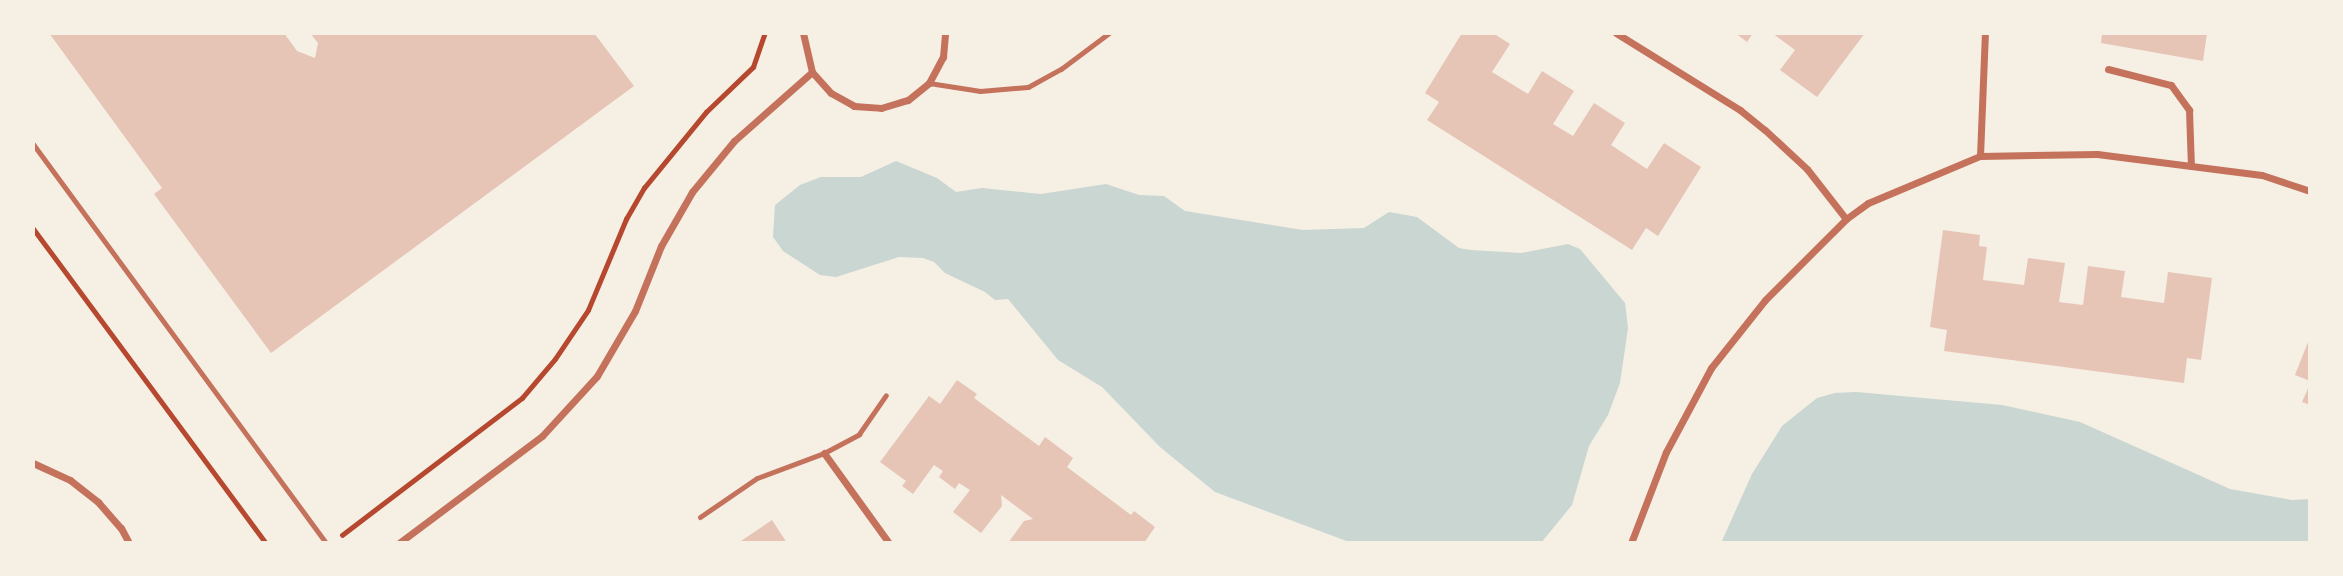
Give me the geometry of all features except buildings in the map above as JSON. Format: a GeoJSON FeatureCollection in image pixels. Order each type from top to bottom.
{"type":"FeatureCollection","features":[{"type":"Feature","properties":{"kind":"street"},"geometry":{"type":"LineString","coordinates":[[803,33],[812,72],[831,93],[855,106],[881,108],[908,100],[929,83],[943,57],[945,33]]}},
{"type":"Feature","properties":{"kind":"street"},"geometry":{"type":"LineString","coordinates":[[1616,33],[1740,110],[1765,130],[1807,169],[1846,219]]}},
{"type":"Feature","properties":{"kind":"street"},"geometry":{"type":"LineString","coordinates":[[1980,156],[1985,33]]}},
{"type":"Feature","properties":{"kind":"street"},"geometry":{"type":"LineString","coordinates":[[2108,69],[2171,85],[2189,110],[2191,166]]}},
{"type":"Feature","properties":{"kind":"street"},"geometry":{"type":"LineString","coordinates":[[399,543],[542,436],[597,376],[635,311],[662,246],[692,192],[734,141],[812,72]]}},
{"type":"Feature","properties":{"kind":"street"},"geometry":{"type":"LineString","coordinates":[[1631,543],[1665,452],[1711,368],[1765,300],[1846,219],[1868,203],[1980,156],[2097,154],[2262,176],[2310,191]]}},
{"type":"Feature","properties":{"kind":"street"},"geometry":{"type":"LineString","coordinates":[[824,453],[889,543]]}},
{"type":"Feature","properties":{"kind":"street"},"geometry":{"type":"LineString","coordinates":[[33,463],[70,480],[98,502],[121,528],[129,543]]}},
{"type":"Feature","properties":{"kind":"lane"},"geometry":{"type":"LineString","coordinates":[[929,83],[980,91],[1028,87],[1061,69],[1109,33]]}},
{"type":"Feature","properties":{"kind":"lane"},"geometry":{"type":"LineString","coordinates":[[33,144],[326,543]]}},
{"type":"Feature","properties":{"kind":"lane"},"geometry":{"type":"LineString","coordinates":[[700,517],[757,478],[824,453],[859,434],[887,395]]}},
{"type":"Feature","properties":{"kind":"path"},"geometry":{"type":"LineString","coordinates":[[339,537],[522,398],[555,359],[588,310],[626,219],[644,188],[697,121],[753,67],[765,33]]}},
{"type":"Feature","properties":{"kind":"path"},"geometry":{"type":"LineString","coordinates":[[33,228],[267,543]]}},
{"type":"Feature","properties":{"kind":"shaded area"},"geometry":{"type":"Polygon","coordinates":[[[896,161],[937,178],[956,192],[982,188],[1041,194],[1106,184],[1139,195],[1164,196],[1185,211],[1303,230],[1364,228],[1389,212],[1417,217],[1459,248],[1521,253],[1568,244],[1580,249],[1625,303],[1628,328],[1620,383],[1608,415],[1589,446],[1572,505],[1541,543],[1352,543],[1215,492],[1160,447],[1102,387],[1058,360],[1008,299],[995,300],[923,258],[899,257],[836,277],[820,275],[783,251],[773,237],[775,205],[800,185],[821,177],[861,177],[896,161]]]}},
{"type":"Feature","properties":{"kind":"shaded area"},"geometry":{"type":"Polygon","coordinates":[[[1856,392],[2002,405],[2080,422],[2230,489],[2292,500],[2310,499],[2310,543],[1721,543],[1752,474],[1782,426],[1817,398],[1835,393],[1856,392]]]}}]}
